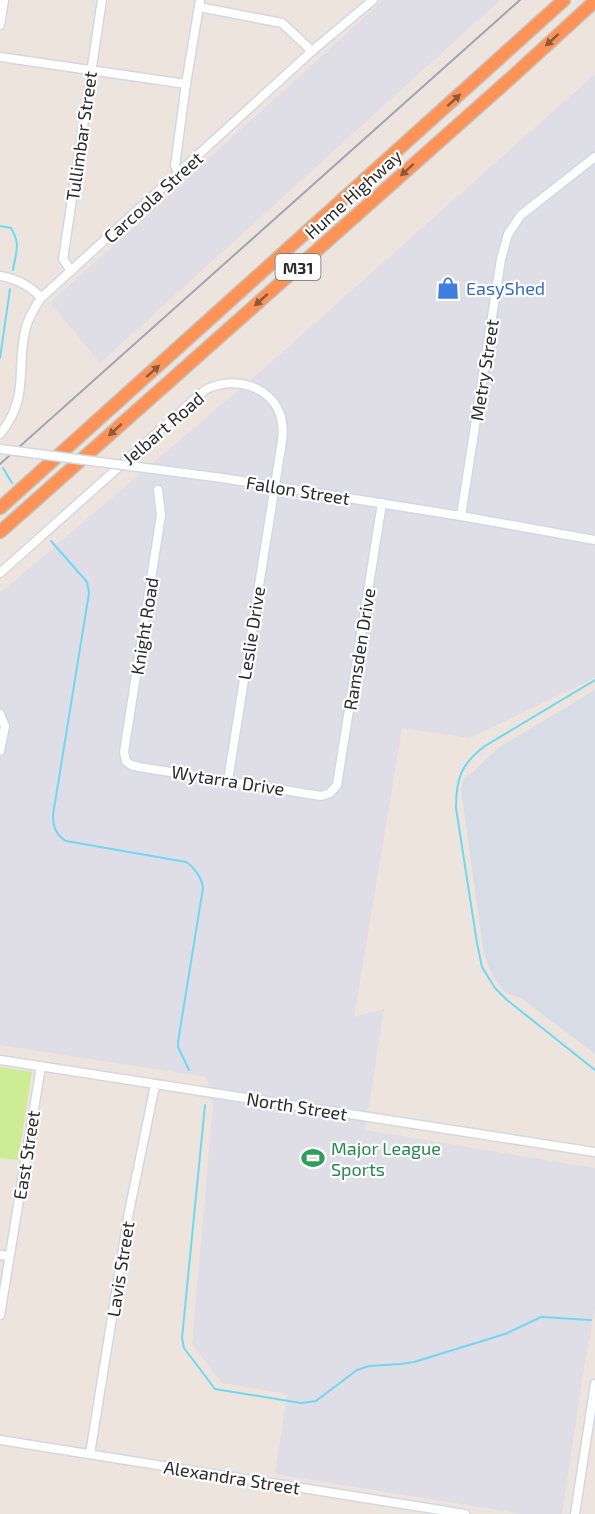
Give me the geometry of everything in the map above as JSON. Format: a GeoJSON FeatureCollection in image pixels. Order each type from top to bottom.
{"type":"FeatureCollection","features":[{"type":"Feature","properties":{"kind":"highway","name":"Hume Highway"},"geometry":{"type":"LineString","coordinates":[[0,508],[564,0]]}},
{"type":"Feature","properties":{"kind":"highway","name":"Hume Highway"},"geometry":{"type":"LineString","coordinates":[[0,532],[595,1]]}},
{"type":"Feature","properties":{"kind":"street"},"geometry":{"type":"LineString","coordinates":[[0,25],[4,0]]}},
{"type":"Feature","properties":{"kind":"street","name":"Tullimbar Street"},"geometry":{"type":"LineString","coordinates":[[71,271],[63,259],[102,0]]}},
{"type":"Feature","properties":{"kind":"street","name":"Carcoola Street"},"geometry":{"type":"LineString","coordinates":[[0,434],[14,413],[20,396],[27,326],[41,298],[312,51],[373,0]]}},
{"type":"Feature","properties":{"kind":"street"},"geometry":{"type":"LineString","coordinates":[[179,173],[175,166],[199,3],[282,23],[312,51]]}},
{"type":"Feature","properties":{"kind":"street"},"geometry":{"type":"LineString","coordinates":[[0,57],[186,84]]}},
{"type":"Feature","properties":{"kind":"street","name":"Metry Street"},"geometry":{"type":"LineString","coordinates":[[461,516],[501,258],[508,234],[521,215],[595,157]]}},
{"type":"Feature","properties":{"kind":"street"},"geometry":{"type":"LineString","coordinates":[[0,276],[23,283],[41,298]]}},
{"type":"Feature","properties":{"kind":"street","name":"Jelbart Road"},"geometry":{"type":"LineString","coordinates":[[0,573],[213,386],[228,383],[248,385],[264,393],[278,410],[283,429],[275,486]]}},
{"type":"Feature","properties":{"kind":"street","name":"Fallon Street"},"geometry":{"type":"LineString","coordinates":[[0,450],[275,486],[595,540]]}},
{"type":"Feature","properties":{"kind":"street","name":"Leslie Drive"},"geometry":{"type":"LineString","coordinates":[[228,780],[275,486]]}},
{"type":"Feature","properties":{"kind":"street","name":"Knight Road"},"geometry":{"type":"LineString","coordinates":[[126,761],[124,752],[161,515],[158,490]]}},
{"type":"Feature","properties":{"kind":"street","name":"Ramsden Drive"},"geometry":{"type":"LineString","coordinates":[[330,793],[337,785],[382,503]]}},
{"type":"Feature","properties":{"kind":"street"},"geometry":{"type":"LineString","coordinates":[[0,714],[4,726],[0,751]]}},
{"type":"Feature","properties":{"kind":"street","name":"Wytarra Drive"},"geometry":{"type":"LineString","coordinates":[[126,761],[131,765],[321,796],[330,793]]}},
{"type":"Feature","properties":{"kind":"street","name":"North Street"},"geometry":{"type":"LineString","coordinates":[[0,1060],[595,1152]]}},
{"type":"Feature","properties":{"kind":"street","name":"East Street"},"geometry":{"type":"LineString","coordinates":[[0,1315],[4,1256],[41,1066]]}},
{"type":"Feature","properties":{"kind":"street","name":"Lavis Street"},"geometry":{"type":"LineString","coordinates":[[90,1454],[129,1212],[155,1084]]}},
{"type":"Feature","properties":{"kind":"street"},"geometry":{"type":"LineString","coordinates":[[575,1514],[595,1384]]}},
{"type":"Feature","properties":{"kind":"street","name":"Alexandra Street"},"geometry":{"type":"LineString","coordinates":[[0,1440],[465,1514]]}},
{"type":"Feature","properties":{"kind":"shaded area"},"geometry":{"type":"Polygon","coordinates":[[[383,0],[500,0],[100,363],[50,303],[383,0]]]}},
{"type":"Feature","properties":{"kind":"shaded area"},"geometry":{"type":"Polygon","coordinates":[[[595,74],[595,678],[470,738],[402,728],[354,1017],[384,1009],[365,1130],[595,1168],[595,1310],[562,1514],[522,1514],[275,1474],[287,1394],[222,1383],[192,1344],[213,1106],[206,1077],[0,1045],[0,593],[268,365],[595,74]]]}},
{"type":"Feature","properties":{"kind":"shaded area"},"geometry":{"type":"Polygon","coordinates":[[[595,690],[595,1054],[521,998],[506,993],[488,966],[483,948],[461,790],[464,778],[498,748],[595,690]]]}},
{"type":"Feature","properties":{"kind":"green space"},"geometry":{"type":"Polygon","coordinates":[[[0,1067],[32,1072],[18,1160],[0,1158],[0,1067]]]}},
{"type":"Feature","properties":{"kind":"waterway"},"geometry":{"type":"LineString","coordinates":[[0,226],[11,228],[16,239],[17,248],[13,270]]}},
{"type":"Feature","properties":{"kind":"waterway"},"geometry":{"type":"LineString","coordinates":[[0,358],[10,289]]}},
{"type":"Feature","properties":{"kind":"waterway"},"geometry":{"type":"LineString","coordinates":[[3,468],[12,483]]}},
{"type":"Feature","properties":{"kind":"waterway"},"geometry":{"type":"LineString","coordinates":[[51,541],[87,582],[89,593],[53,815],[54,827],[66,841],[186,862],[199,877],[203,888],[178,1042],[178,1047],[189,1070]]}},
{"type":"Feature","properties":{"kind":"waterway"},"geometry":{"type":"LineString","coordinates":[[595,680],[485,746],[470,759],[461,772],[456,808],[482,967],[495,988],[507,1000],[595,1070]]}},
{"type":"Feature","properties":{"kind":"waterway"},"geometry":{"type":"LineString","coordinates":[[205,1105],[182,1338],[184,1348],[215,1389],[301,1403],[316,1401],[357,1370],[369,1366],[414,1362],[505,1334],[541,1317],[591,1320]]}},
{"type":"Feature","properties":{"kind":"railway"},"geometry":{"type":"LineString","coordinates":[[0,464],[520,0]]}},
{"type":"Feature","properties":{"kind":"place","name":"EasyShed"},"geometry":{"type":"Point","coordinates":[448,288]}},
{"type":"Feature","properties":{"kind":"place","name":"Major League Sports"},"geometry":{"type":"Point","coordinates":[313,1158]}}]}
